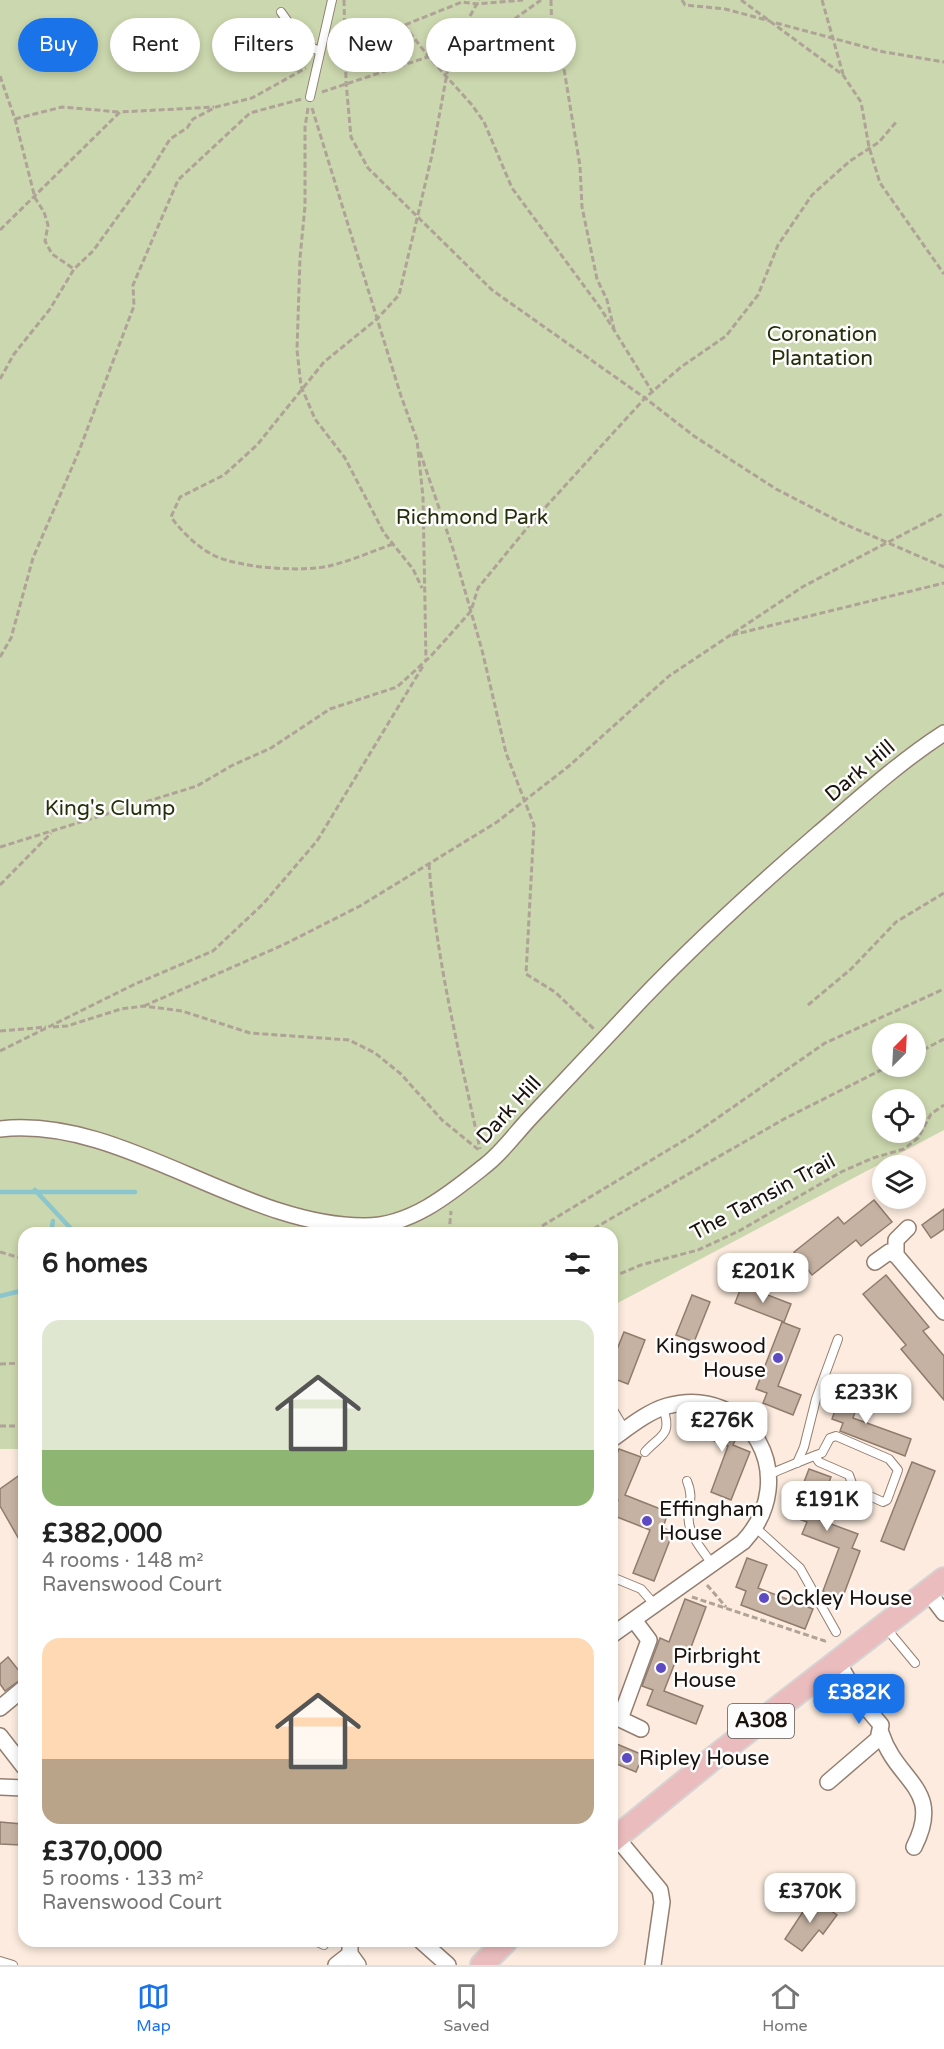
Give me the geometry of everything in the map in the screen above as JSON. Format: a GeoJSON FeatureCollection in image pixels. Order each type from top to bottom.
{"type":"FeatureCollection","features":[{"type":"Feature","properties":{"kind":"main road","name":"A308"},"geometry":{"type":"LineString","coordinates":[[618,1836],[936,1586]]}},
{"type":"Feature","properties":{"kind":"main road"},"geometry":{"type":"LineString","coordinates":[[482,1965],[500,1947]]}},
{"type":"Feature","properties":{"kind":"street","name":"Dark Hill"},"geometry":{"type":"LineString","coordinates":[[0,1129],[19,1126],[62,1130],[125,1151],[277,1210],[313,1220],[366,1226],[399,1220],[423,1211],[489,1163],[628,1013],[751,892],[908,756],[944,733]]}},
{"type":"Feature","properties":{"kind":"street"},"geometry":{"type":"LineString","coordinates":[[896,1255],[896,1240],[908,1228]]}},
{"type":"Feature","properties":{"kind":"street"},"geometry":{"type":"LineString","coordinates":[[875,1262],[889,1252],[896,1255],[944,1312]]}},
{"type":"Feature","properties":{"kind":"street"},"geometry":{"type":"LineString","coordinates":[[618,1434],[646,1415],[663,1408],[709,1404],[733,1415],[755,1434],[765,1453],[770,1474],[770,1493],[756,1528],[743,1542],[618,1631]]}},
{"type":"Feature","properties":{"kind":"street"},"geometry":{"type":"LineString","coordinates":[[936,1586],[944,1613]]}},
{"type":"Feature","properties":{"kind":"street"},"geometry":{"type":"LineString","coordinates":[[634,1620],[649,1641],[620,1719],[641,1729]]}},
{"type":"Feature","properties":{"kind":"street"},"geometry":{"type":"LineString","coordinates":[[828,1782],[878,1739],[881,1732],[881,1725],[859,1699],[838,1662]]}},
{"type":"Feature","properties":{"kind":"street"},"geometry":{"type":"LineString","coordinates":[[0,1708],[18,1693]]}},
{"type":"Feature","properties":{"kind":"street"},"geometry":{"type":"LineString","coordinates":[[881,1732],[892,1755],[935,1790]]}},
{"type":"Feature","properties":{"kind":"street"},"geometry":{"type":"LineString","coordinates":[[0,1736],[18,1759]]}},
{"type":"Feature","properties":{"kind":"street"},"geometry":{"type":"LineString","coordinates":[[0,1787],[18,1788]]}},
{"type":"Feature","properties":{"kind":"street"},"geometry":{"type":"LineString","coordinates":[[914,1847],[928,1834],[938,1818]]}},
{"type":"Feature","properties":{"kind":"street"},"geometry":{"type":"LineString","coordinates":[[618,1843],[660,1890],[662,1902],[653,1965]]}},
{"type":"Feature","properties":{"kind":"street"},"geometry":{"type":"LineString","coordinates":[[431,1947],[448,1965]]}},
{"type":"Feature","properties":{"kind":"street"},"geometry":{"type":"LineString","coordinates":[[336,1965],[352,1953]]}},
{"type":"Feature","properties":{"kind":"lane"},"geometry":{"type":"LineString","coordinates":[[310,97],[332,0]]}},
{"type":"Feature","properties":{"kind":"lane"},"geometry":{"type":"LineString","coordinates":[[281,12],[303,43],[320,51]]}},
{"type":"Feature","properties":{"kind":"lane"},"geometry":{"type":"LineString","coordinates":[[797,1463],[838,1339]]}},
{"type":"Feature","properties":{"kind":"lane"},"geometry":{"type":"LineString","coordinates":[[645,1452],[662,1439],[666,1429],[663,1408]]}},
{"type":"Feature","properties":{"kind":"lane"},"geometry":{"type":"LineString","coordinates":[[770,1474],[814,1456],[822,1453],[830,1438],[836,1436],[889,1459],[898,1470],[887,1500],[883,1502],[854,1489],[849,1475],[819,1462],[814,1456]]}},
{"type":"Feature","properties":{"kind":"lane"},"geometry":{"type":"LineString","coordinates":[[687,1481],[693,1494],[689,1523],[696,1541],[712,1564]]}},
{"type":"Feature","properties":{"kind":"lane"},"geometry":{"type":"LineString","coordinates":[[756,1528],[800,1568],[833,1635]]}},
{"type":"Feature","properties":{"kind":"lane"},"geometry":{"type":"LineString","coordinates":[[618,1579],[641,1588],[655,1605]]}},
{"type":"Feature","properties":{"kind":"lane"},"geometry":{"type":"LineString","coordinates":[[885,1627],[915,1663]]}},
{"type":"Feature","properties":{"kind":"lane"},"geometry":{"type":"LineString","coordinates":[[0,1961],[13,1965]]}},
{"type":"Feature","properties":{"kind":"path"},"geometry":{"type":"LineString","coordinates":[[344,0],[344,18]]}},
{"type":"Feature","properties":{"kind":"path"},"geometry":{"type":"LineString","coordinates":[[414,21],[462,2],[523,0]]}},
{"type":"Feature","properties":{"kind":"path"},"geometry":{"type":"LineString","coordinates":[[516,18],[541,0]]}},
{"type":"Feature","properties":{"kind":"path"},"geometry":{"type":"LineString","coordinates":[[550,0],[552,38],[562,57],[580,166],[582,207],[597,279],[607,300],[616,334]]}},
{"type":"Feature","properties":{"kind":"path"},"geometry":{"type":"LineString","coordinates":[[682,0],[685,5],[725,9],[884,52],[944,62]]}},
{"type":"Feature","properties":{"kind":"path"},"geometry":{"type":"LineString","coordinates":[[741,0],[775,22],[843,75],[861,102],[869,147],[880,183],[944,274]]}},
{"type":"Feature","properties":{"kind":"path"},"geometry":{"type":"LineString","coordinates":[[822,0],[843,75]]}},
{"type":"Feature","properties":{"kind":"path"},"geometry":{"type":"LineString","coordinates":[[470,18],[478,2]]}},
{"type":"Feature","properties":{"kind":"path"},"geometry":{"type":"LineString","coordinates":[[414,38],[426,53]]}},
{"type":"Feature","properties":{"kind":"path"},"geometry":{"type":"LineString","coordinates":[[15,119],[62,107],[120,112],[216,107],[252,98],[327,56]]}},
{"type":"Feature","properties":{"kind":"path"},"geometry":{"type":"LineString","coordinates":[[0,657],[11,638],[33,558],[79,451],[134,306],[133,285],[178,180],[250,113],[310,97],[346,82],[426,57]]}},
{"type":"Feature","properties":{"kind":"path"},"geometry":{"type":"LineString","coordinates":[[345,72],[351,137],[368,168],[492,290],[645,398],[694,436],[776,489],[888,543],[944,567]]}},
{"type":"Feature","properties":{"kind":"path"},"geometry":{"type":"LineString","coordinates":[[442,72],[472,105],[484,122],[512,188],[601,309],[653,393]]}},
{"type":"Feature","properties":{"kind":"path"},"geometry":{"type":"LineString","coordinates":[[393,544],[331,566],[298,570],[255,565],[216,556],[184,534],[171,517],[180,497],[224,475],[257,445],[324,362],[377,319],[399,295],[430,162],[447,72]]}},
{"type":"Feature","properties":{"kind":"path"},"geometry":{"type":"LineString","coordinates":[[0,76],[15,119],[34,198],[44,212],[48,225],[45,241],[52,254],[74,269]]}},
{"type":"Feature","properties":{"kind":"path"},"geometry":{"type":"LineString","coordinates":[[310,97],[314,117],[344,205],[377,319],[471,611],[506,753],[534,825],[526,974],[555,992],[598,1034]]}},
{"type":"Feature","properties":{"kind":"path"},"geometry":{"type":"LineString","coordinates":[[310,97],[305,127],[305,206],[300,258],[297,351],[302,390],[315,419],[345,458],[393,544],[413,569],[423,591]]}},
{"type":"Feature","properties":{"kind":"path"},"geometry":{"type":"LineString","coordinates":[[0,378],[14,354],[50,309],[74,269],[93,251],[150,172],[165,145],[187,128],[193,119],[216,107]]}},
{"type":"Feature","properties":{"kind":"path"},"geometry":{"type":"LineString","coordinates":[[0,230],[120,112]]}},
{"type":"Feature","properties":{"kind":"path"},"geometry":{"type":"LineString","coordinates":[[0,847],[197,786],[297,733],[330,709],[397,687],[426,661],[471,611],[478,588],[532,522],[645,398],[681,367],[726,336],[758,295],[778,245],[812,195],[869,147],[879,142],[897,121]]}},
{"type":"Feature","properties":{"kind":"path"},"geometry":{"type":"LineString","coordinates":[[0,1051],[135,984],[213,951],[263,904],[317,840],[426,661],[423,497],[417,444]]}},
{"type":"Feature","properties":{"kind":"path"},"geometry":{"type":"LineString","coordinates":[[144,1006],[340,916],[429,864],[497,822],[525,801],[569,766],[669,676],[804,586],[944,513]]}},
{"type":"Feature","properties":{"kind":"path"},"geometry":{"type":"LineString","coordinates":[[731,635],[944,583]]}},
{"type":"Feature","properties":{"kind":"path"},"geometry":{"type":"LineString","coordinates":[[0,885],[52,832]]}},
{"type":"Feature","properties":{"kind":"path"},"geometry":{"type":"LineString","coordinates":[[0,1031],[67,1026],[121,1009],[144,1006],[182,1011],[250,1033],[349,1040],[375,1053],[401,1074],[442,1120],[480,1151],[441,957],[429,864]]}},
{"type":"Feature","properties":{"kind":"path"},"geometry":{"type":"LineString","coordinates":[[807,1005],[851,969],[896,922],[944,893]]}},
{"type":"Feature","properties":{"kind":"path"},"geometry":{"type":"LineString","coordinates":[[542,1226],[693,1135],[825,1042],[944,989]]}},
{"type":"Feature","properties":{"kind":"path"},"geometry":{"type":"LineString","coordinates":[[926,1049],[944,1040]]}},
{"type":"Feature","properties":{"kind":"path"},"geometry":{"type":"LineString","coordinates":[[596,1227],[784,1119],[872,1075]]}},
{"type":"Feature","properties":{"kind":"path","name":"The Tamsin Trail"},"geometry":{"type":"LineString","coordinates":[[618,1274],[641,1265],[698,1250],[739,1231],[841,1172],[873,1158],[904,1149],[918,1138],[931,1114],[944,1106]]}},
{"type":"Feature","properties":{"kind":"path"},"geometry":{"type":"LineString","coordinates":[[0,1252],[18,1258]]}},
{"type":"Feature","properties":{"kind":"path"},"geometry":{"type":"LineString","coordinates":[[0,1364],[18,1363]]}},
{"type":"Feature","properties":{"kind":"path"},"geometry":{"type":"LineString","coordinates":[[0,1426],[18,1426]]}},
{"type":"Feature","properties":{"kind":"path"},"geometry":{"type":"LineString","coordinates":[[698,1574],[726,1607]]}},
{"type":"Feature","properties":{"kind":"path"},"geometry":{"type":"LineString","coordinates":[[674,1592],[825,1641],[833,1635]]}},
{"type":"Feature","properties":{"kind":"green space","name":"Richmond Park"},"geometry":{"type":"Polygon","coordinates":[[[0,0],[944,0],[944,1130],[926,1140],[926,1089],[872,1089],[872,1143],[919,1143],[897,1155],[872,1155],[872,1168],[618,1303],[618,1227],[18,1227],[18,1449],[0,1449],[0,0]]]}},
{"type":"Feature","properties":{"kind":"building"},"geometry":{"type":"Polygon","coordinates":[[[872,1202],[872,1209],[881,1209],[892,1222],[861,1246],[856,1240],[812,1275],[794,1252],[838,1217],[844,1224],[872,1202]]]}},
{"type":"Feature","properties":{"kind":"building"},"geometry":{"type":"Polygon","coordinates":[[[944,1209],[944,1229],[931,1238],[922,1225],[944,1209]]]}},
{"type":"Feature","properties":{"kind":"building"},"geometry":{"type":"Polygon","coordinates":[[[886,1275],[929,1327],[923,1331],[944,1356],[944,1400],[901,1349],[906,1345],[863,1294],[886,1275]]]}},
{"type":"Feature","properties":{"kind":"building"},"geometry":{"type":"Polygon","coordinates":[[[742,1285],[791,1304],[784,1322],[735,1303],[742,1285]]]}},
{"type":"Feature","properties":{"kind":"building"},"geometry":{"type":"Polygon","coordinates":[[[692,1295],[710,1302],[694,1342],[676,1335],[692,1295]]]}},
{"type":"Feature","properties":{"kind":"building","name":"Kingswood House"},"geometry":{"type":"Polygon","coordinates":[[[782,1322],[800,1329],[778,1386],[801,1395],[793,1415],[763,1403],[767,1393],[756,1389],[782,1322]]]}},
{"type":"Feature","properties":{"kind":"building"},"geometry":{"type":"Polygon","coordinates":[[[624,1332],[645,1340],[628,1384],[618,1380],[618,1347],[624,1332]]]}},
{"type":"Feature","properties":{"kind":"building"},"geometry":{"type":"Polygon","coordinates":[[[843,1387],[862,1393],[853,1418],[911,1439],[905,1456],[840,1431],[843,1423],[832,1419],[843,1387]]]}},
{"type":"Feature","properties":{"kind":"building"},"geometry":{"type":"Polygon","coordinates":[[[693,1413],[737,1430],[739,1432],[733,1445],[750,1452],[731,1500],[711,1492],[728,1446],[686,1430],[693,1413]]]}},
{"type":"Feature","properties":{"kind":"building","name":"Effingham House"},"geometry":{"type":"Polygon","coordinates":[[[619,1449],[641,1457],[625,1495],[668,1512],[663,1528],[673,1532],[654,1581],[633,1573],[650,1530],[618,1517],[619,1449]]]}},
{"type":"Feature","properties":{"kind":"building"},"geometry":{"type":"Polygon","coordinates":[[[912,1462],[935,1471],[904,1550],[881,1541],[912,1462]]]}},
{"type":"Feature","properties":{"kind":"building"},"geometry":{"type":"Polygon","coordinates":[[[809,1469],[831,1477],[815,1518],[858,1534],[852,1548],[860,1551],[842,1599],[823,1591],[839,1548],[802,1534],[807,1522],[791,1516],[809,1469]]]}},
{"type":"Feature","properties":{"kind":"building"},"geometry":{"type":"Polygon","coordinates":[[[18,1476],[18,1538],[0,1506],[0,1489],[18,1476]]]}},
{"type":"Feature","properties":{"kind":"building","name":"Ockley House"},"geometry":{"type":"Polygon","coordinates":[[[747,1558],[767,1565],[758,1588],[813,1609],[805,1629],[741,1605],[746,1591],[736,1587],[747,1558]]]}},
{"type":"Feature","properties":{"kind":"building","name":"Pirbright House"},"geometry":{"type":"Polygon","coordinates":[[[685,1599],[706,1607],[690,1650],[681,1647],[664,1691],[703,1706],[696,1724],[647,1705],[653,1690],[642,1686],[660,1638],[669,1642],[685,1599]]]}},
{"type":"Feature","properties":{"kind":"building"},"geometry":{"type":"Polygon","coordinates":[[[8,1657],[18,1670],[18,1681],[5,1691],[0,1684],[0,1664],[8,1657]]]}},
{"type":"Feature","properties":{"kind":"building","name":"Ripley House"},"geometry":{"type":"Polygon","coordinates":[[[618,1745],[643,1755],[636,1772],[618,1764],[618,1745]]]}},
{"type":"Feature","properties":{"kind":"building"},"geometry":{"type":"Polygon","coordinates":[[[0,1822],[18,1824],[18,1845],[0,1844],[0,1822]]]}},
{"type":"Feature","properties":{"kind":"building"},"geometry":{"type":"Polygon","coordinates":[[[812,1898],[837,1915],[823,1934],[819,1930],[802,1951],[785,1939],[812,1898]]]}},
{"type":"Feature","properties":{"kind":"waterway"},"geometry":{"type":"LineString","coordinates":[[35,1190],[69,1227]]}},
{"type":"Feature","properties":{"kind":"waterway"},"geometry":{"type":"LineString","coordinates":[[0,1192],[135,1192]]}},
{"type":"Feature","properties":{"kind":"waterway"},"geometry":{"type":"LineString","coordinates":[[52,1227],[53,1221]]}},
{"type":"Feature","properties":{"kind":"waterway"},"geometry":{"type":"LineString","coordinates":[[0,1296],[18,1292]]}},
{"type":"Feature","properties":{"kind":"place","name":"Kingswood House"},"geometry":{"type":"Point","coordinates":[778,1358]}},
{"type":"Feature","properties":{"kind":"place","name":"Effingham House"},"geometry":{"type":"Point","coordinates":[647,1521]}},
{"type":"Feature","properties":{"kind":"place","name":"Ockley House"},"geometry":{"type":"Point","coordinates":[764,1598]}},
{"type":"Feature","properties":{"kind":"place","name":"Pirbright House"},"geometry":{"type":"Point","coordinates":[661,1668]}},
{"type":"Feature","properties":{"kind":"place","name":"Ripley House"},"geometry":{"type":"Point","coordinates":[627,1758]}},
{"type":"Feature","properties":{"kind":"park label","name":"Coronation Plantation"},"geometry":{"type":"Point","coordinates":[822,346]}},
{"type":"Feature","properties":{"kind":"park label","name":"King's Clump"},"geometry":{"type":"Point","coordinates":[110,808]}}]}
